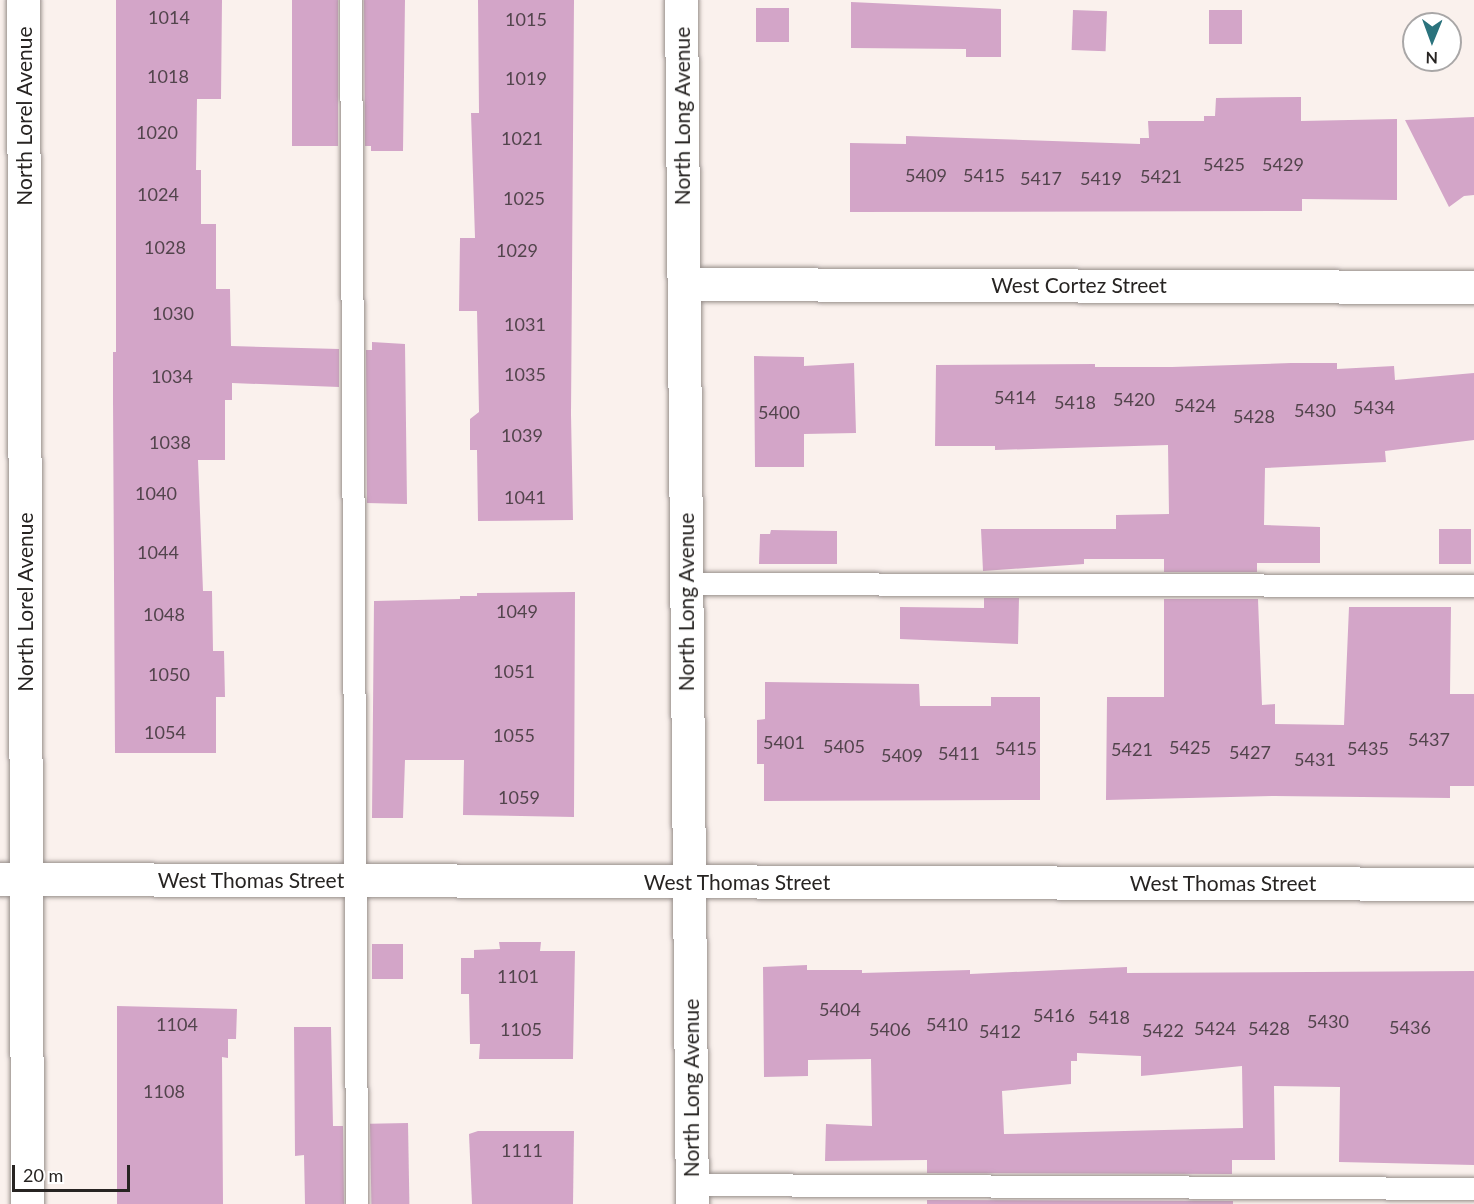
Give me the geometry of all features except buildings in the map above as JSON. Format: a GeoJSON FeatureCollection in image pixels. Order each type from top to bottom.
{"type":"FeatureCollection","features":[{"type":"Feature","properties":{"kind":"street","name":"North Lorel Avenue"},"geometry":{"type":"LineString","coordinates":[[23,0],[13,879],[27,1204]]}},
{"type":"Feature","properties":{"kind":"street","name":"North Long Avenue"},"geometry":{"type":"LineString","coordinates":[[681,0],[692,1194]]}},
{"type":"Feature","properties":{"kind":"street","name":"West Cortez Street"},"geometry":{"type":"LineString","coordinates":[[684,284],[1474,287]]}},
{"type":"Feature","properties":{"kind":"street","name":"West Thomas Street"},"geometry":{"type":"LineString","coordinates":[[13,879],[1474,884]]}},
{"type":"Feature","properties":{"kind":"lane"},"geometry":{"type":"LineString","coordinates":[[351,0],[357,1204]]}},
{"type":"Feature","properties":{"kind":"lane"},"geometry":{"type":"LineString","coordinates":[[686,584],[1474,586]]}},
{"type":"Feature","properties":{"kind":"lane"},"geometry":{"type":"LineString","coordinates":[[692,1194],[1474,1188]]}}]}
